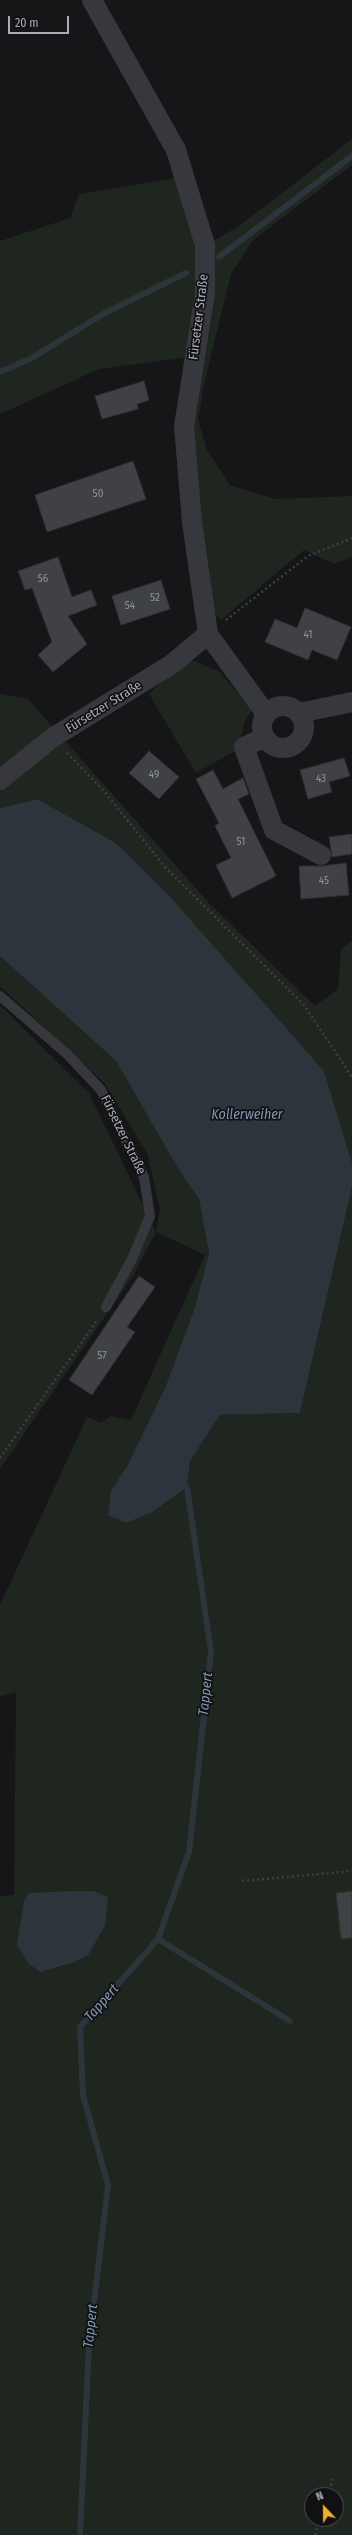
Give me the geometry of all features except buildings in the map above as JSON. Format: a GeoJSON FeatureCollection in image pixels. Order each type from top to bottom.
{"type":"FeatureCollection","features":[{"type":"Feature","properties":{"kind":"street","name":"Fürsetzer Straße"},"geometry":{"type":"LineString","coordinates":[[92,0],[176,150],[205,245],[205,293],[184,426],[192,522],[208,634],[266,714]]}},
{"type":"Feature","properties":{"kind":"street","name":"Fürsetzer Straße"},"geometry":{"type":"LineString","coordinates":[[0,780],[52,738],[172,664],[208,634]]}},
{"type":"Feature","properties":{"kind":"street"},"geometry":{"type":"LineString","coordinates":[[300,713],[352,702]]}},
{"type":"Feature","properties":{"kind":"street"},"geometry":{"type":"LineString","coordinates":[[281,705],[292,707],[300,713],[304,724],[303,735],[294,745],[280,748],[271,744],[264,737],[262,721],[266,714],[272,708],[281,705]]}},
{"type":"Feature","properties":{"kind":"street"},"geometry":{"type":"LineString","coordinates":[[264,737],[244,747],[274,830],[321,855]]}},
{"type":"Feature","properties":{"kind":"lane","name":"Fürsetzer Straße"},"geometry":{"type":"LineString","coordinates":[[0,996],[68,1055],[101,1090],[144,1177],[150,1216],[132,1259],[106,1307]]}},
{"type":"Feature","properties":{"kind":"path"},"geometry":{"type":"LineString","coordinates":[[208,634],[308,556],[352,538]]}},
{"type":"Feature","properties":{"kind":"path"},"geometry":{"type":"LineString","coordinates":[[52,738],[103,790],[165,867],[304,1005],[352,1077]]}},
{"type":"Feature","properties":{"kind":"path"},"geometry":{"type":"LineString","coordinates":[[0,1458],[106,1307]]}},
{"type":"Feature","properties":{"kind":"path"},"geometry":{"type":"LineString","coordinates":[[242,1881],[352,1871]]}},
{"type":"Feature","properties":{"kind":"path"},"geometry":{"type":"LineString","coordinates":[[330,2487],[333,2478]]}},
{"type":"Feature","properties":{"kind":"shaded area"},"geometry":{"type":"Polygon","coordinates":[[[352,139],[352,165],[253,240],[231,274],[204,384],[198,420],[207,450],[230,485],[275,499],[352,496],[352,557],[334,564],[304,550],[221,620],[208,604],[186,450],[195,356],[99,369],[0,414],[0,241],[70,218],[79,194],[176,178],[206,245],[239,226],[352,139]]]}},
{"type":"Feature","properties":{"kind":"shaded area"},"geometry":{"type":"Polygon","coordinates":[[[190,659],[220,672],[252,710],[244,723],[239,749],[196,773],[149,694],[180,663],[190,659]]]}},
{"type":"Feature","properties":{"kind":"shaded area"},"geometry":{"type":"Polygon","coordinates":[[[0,694],[28,699],[209,903],[315,1006],[338,989],[341,949],[352,941],[352,1163],[324,1071],[116,843],[37,799],[0,808],[0,694]]]}},
{"type":"Feature","properties":{"kind":"shaded area"},"geometry":{"type":"Polygon","coordinates":[[[0,956],[116,1061],[199,1199],[209,1253],[195,1307],[165,1388],[128,1464],[111,1491],[187,1487],[190,1461],[220,1415],[300,1413],[352,1187],[352,2535],[0,2535],[0,1896],[14,1895],[16,1693],[0,1696],[0,1605],[87,1417],[101,1423],[111,1416],[131,1420],[205,1255],[156,1232],[160,1210],[148,1155],[105,1084],[0,986],[0,956]],[[93,1891],[29,1893],[57,1968],[88,1955],[93,1891]]]}},
{"type":"Feature","properties":{"kind":"shaded area"},"geometry":{"type":"Polygon","coordinates":[[[0,1005],[89,1093],[156,1232],[134,1274],[0,1469],[0,1005]]]}},
{"type":"Feature","properties":{"kind":"water","name":"Kollerweiher"},"geometry":{"type":"Polygon","coordinates":[[[37,799],[116,843],[171,898],[324,1071],[352,1163],[352,1187],[300,1413],[220,1415],[190,1461],[187,1487],[152,1512],[126,1523],[108,1515],[111,1491],[128,1464],[165,1388],[195,1307],[209,1253],[199,1199],[181,1173],[116,1061],[0,956],[0,808],[37,799]]]}},
{"type":"Feature","properties":{"kind":"water"},"geometry":{"type":"Polygon","coordinates":[[[93,1891],[108,1897],[105,1926],[88,1955],[72,1963],[40,1972],[29,1964],[17,1944],[24,1901],[29,1893],[93,1891]]]}},
{"type":"Feature","properties":{"kind":"waterway"},"geometry":{"type":"LineString","coordinates":[[219,257],[352,156]]}},
{"type":"Feature","properties":{"kind":"waterway"},"geometry":{"type":"LineString","coordinates":[[0,372],[32,358],[103,314],[186,273]]}},
{"type":"Feature","properties":{"kind":"waterway","name":"Tappert"},"geometry":{"type":"LineString","coordinates":[[80,2535],[89,2344],[108,2185],[83,2095],[80,2027],[158,1939],[189,1852],[211,1652],[187,1487]]}},
{"type":"Feature","properties":{"kind":"waterway"},"geometry":{"type":"LineString","coordinates":[[158,1939],[290,2021]]}}]}
